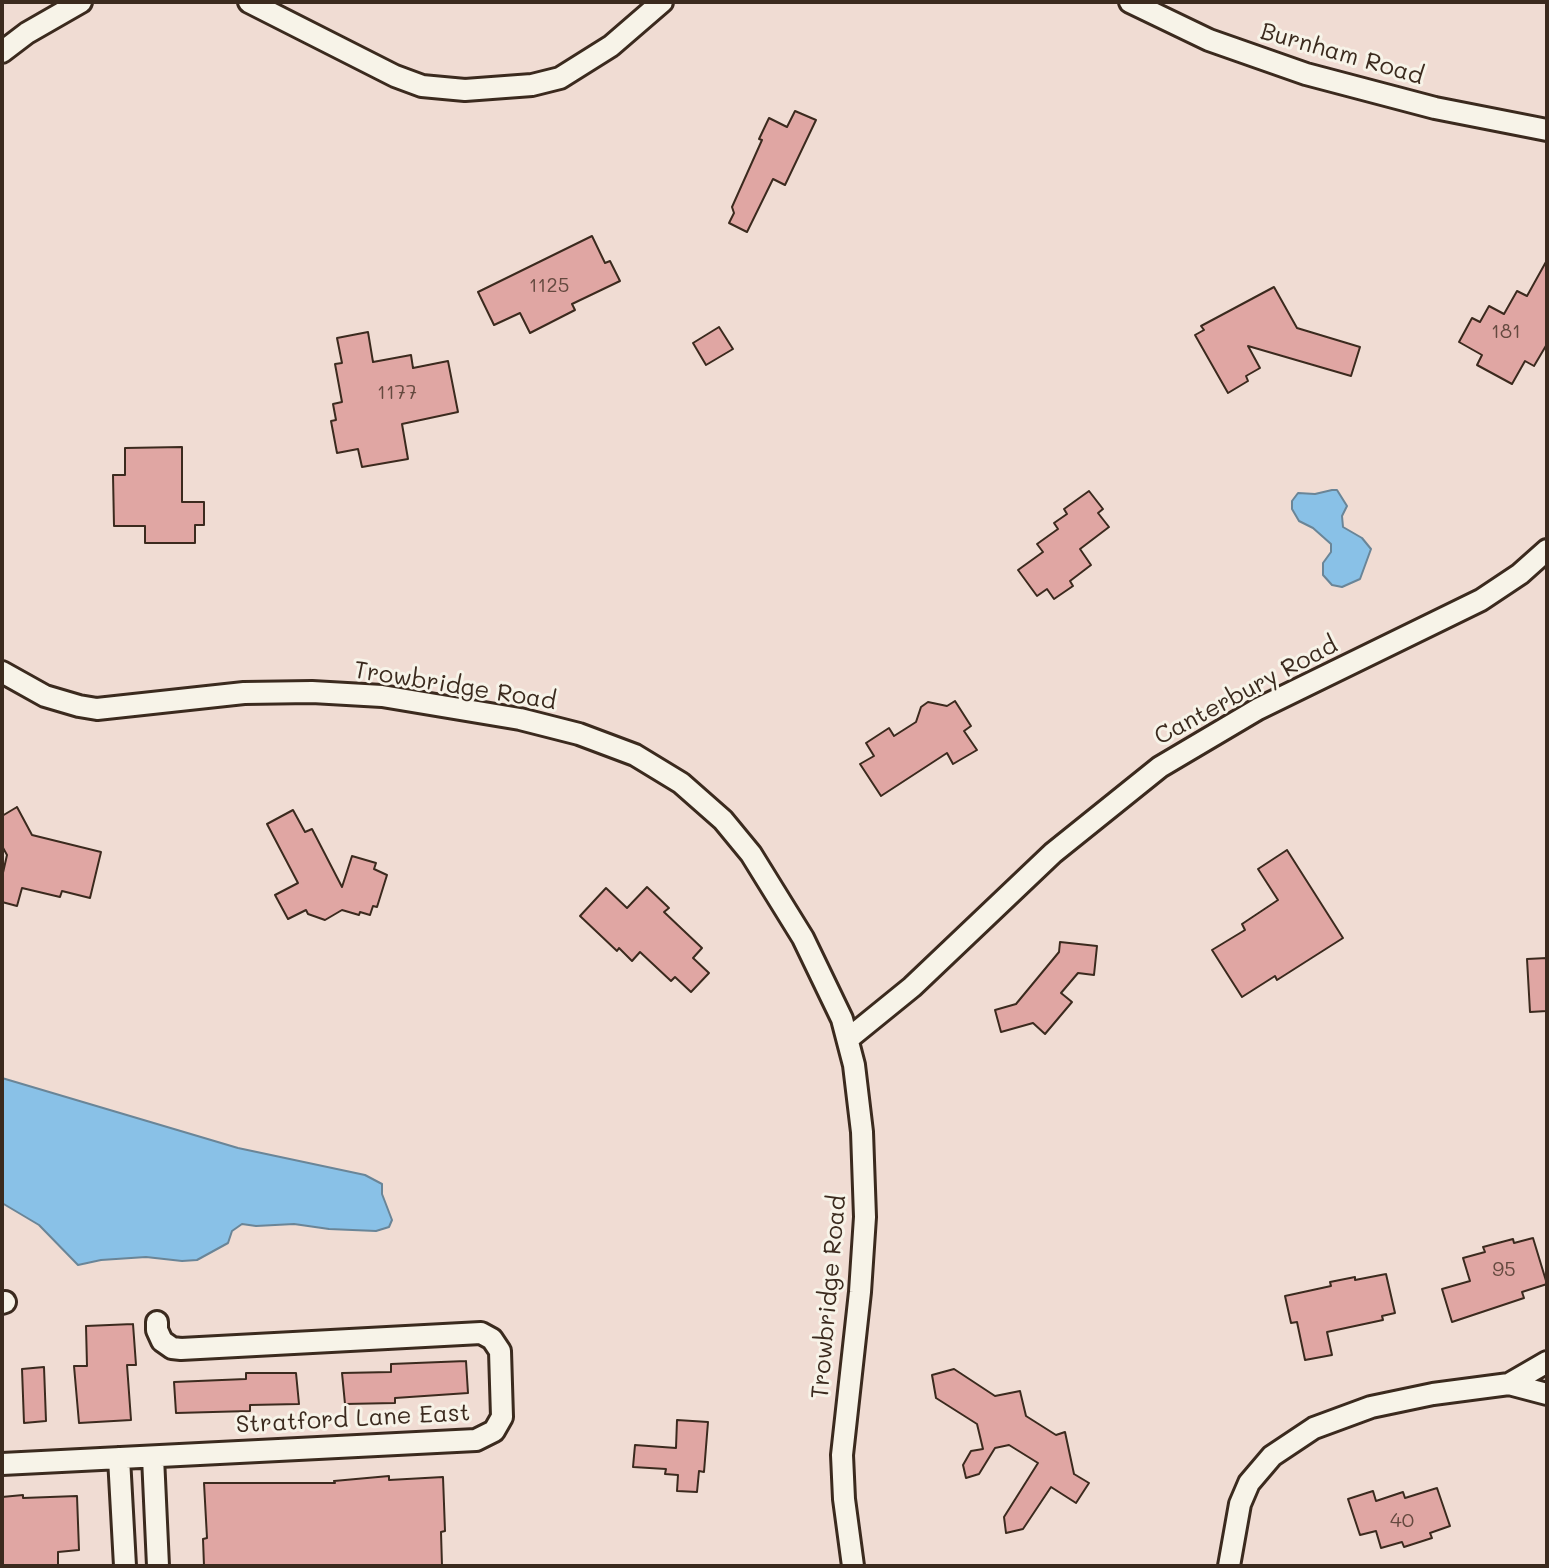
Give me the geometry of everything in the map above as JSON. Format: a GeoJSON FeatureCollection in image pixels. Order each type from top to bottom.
{"type":"FeatureCollection","features":[{"type":"Feature","properties":{"kind":"street"},"geometry":{"type":"LineString","coordinates":[[2,52],[27,33],[81,2]]}},
{"type":"Feature","properties":{"kind":"street"},"geometry":{"type":"LineString","coordinates":[[249,2],[395,76],[431,88],[475,90],[532,85],[560,78],[611,46],[662,2]]}},
{"type":"Feature","properties":{"kind":"street","name":"Burnham Road"},"geometry":{"type":"LineString","coordinates":[[1130,2],[1209,40],[1306,74],[1435,108],[1547,130]]}},
{"type":"Feature","properties":{"kind":"street","name":"Canterbury Road"},"geometry":{"type":"LineString","coordinates":[[848,1039],[912,987],[1053,853],[1160,767],[1258,709],[1481,600],[1520,574],[1547,550]]}},
{"type":"Feature","properties":{"kind":"street","name":"Trowbridge Road"},"geometry":{"type":"LineString","coordinates":[[2,672],[45,696],[88,708],[111,709],[244,693],[312,692],[382,696],[520,719],[622,749],[681,783],[723,820],[744,845],[803,938],[848,1039],[859,1095],[865,1186],[860,1292],[842,1455],[853,1566]]}},
{"type":"Feature","properties":{"kind":"street","name":"Stratford Lane East"},"geometry":{"type":"LineString","coordinates":[[2,1464],[476,1440],[494,1431],[503,1410],[500,1351],[492,1339],[481,1333],[181,1349],[162,1341],[157,1322]]}},
{"type":"Feature","properties":{"kind":"street"},"geometry":{"type":"LineString","coordinates":[[1229,1566],[1240,1504],[1256,1473],[1281,1449],[1337,1417],[1392,1401],[1509,1384],[1547,1362]]}},
{"type":"Feature","properties":{"kind":"street"},"geometry":{"type":"LineString","coordinates":[[1509,1384],[1547,1394]]}},
{"type":"Feature","properties":{"kind":"street"},"geometry":{"type":"LineString","coordinates":[[153,1457],[158,1566]]}},
{"type":"Feature","properties":{"kind":"street"},"geometry":{"type":"LineString","coordinates":[[119,1458],[125,1566]]}},
{"type":"Feature","properties":{"kind":"street"},"geometry":{"type":"LineString","coordinates":[[1236,1526],[1241,1566]]}},
{"type":"Feature","properties":{"kind":"water"},"geometry":{"type":"Polygon","coordinates":[[[1337,490],[1347,506],[1342,516],[1343,527],[1362,538],[1371,549],[1360,579],[1342,587],[1332,585],[1323,575],[1323,563],[1331,552],[1331,544],[1313,528],[1299,521],[1292,509],[1292,501],[1298,493],[1315,494],[1337,490]]]}},
{"type":"Feature","properties":{"kind":"water"},"geometry":{"type":"Polygon","coordinates":[[[2,1078],[238,1148],[365,1175],[382,1184],[382,1194],[392,1220],[389,1227],[376,1231],[294,1224],[242,1224],[232,1231],[228,1243],[197,1260],[146,1257],[78,1265],[39,1225],[2,1203],[2,1078]]]}},
{"type":"Feature","properties":{"kind":"building"},"geometry":{"type":"Polygon","coordinates":[[[795,111],[816,120],[785,185],[773,179],[747,232],[729,223],[734,213],[732,207],[769,118],[787,127],[795,111]]]}},
{"type":"Feature","properties":{"kind":"building"},"geometry":{"type":"Polygon","coordinates":[[[592,236],[605,263],[610,261],[620,281],[572,304],[575,310],[530,333],[520,313],[494,325],[478,292],[592,236]]]}},
{"type":"Feature","properties":{"kind":"building"},"geometry":{"type":"Polygon","coordinates":[[[1547,260],[1547,344],[1534,366],[1525,361],[1512,384],[1477,365],[1482,355],[1459,342],[1472,318],[1480,322],[1489,306],[1504,314],[1517,291],[1527,296],[1547,260]]]}},
{"type":"Feature","properties":{"kind":"building"},"geometry":{"type":"Polygon","coordinates":[[[1274,287],[1297,328],[1360,347],[1351,376],[1248,346],[1260,368],[1246,376],[1248,381],[1228,393],[1195,335],[1204,330],[1201,326],[1274,287]]]}},
{"type":"Feature","properties":{"kind":"building"},"geometry":{"type":"Polygon","coordinates":[[[719,327],[733,349],[706,365],[693,343],[719,327]]]}},
{"type":"Feature","properties":{"kind":"building"},"geometry":{"type":"Polygon","coordinates":[[[368,332],[373,362],[411,355],[413,368],[448,361],[458,412],[402,424],[408,459],[362,467],[358,449],[337,453],[331,421],[336,420],[333,404],[342,402],[335,364],[342,363],[337,338],[368,332]]]}},
{"type":"Feature","properties":{"kind":"building"},"geometry":{"type":"Polygon","coordinates":[[[182,447],[182,502],[204,502],[204,525],[195,525],[195,543],[145,543],[145,526],[114,526],[113,475],[125,475],[125,448],[182,447]]]}},
{"type":"Feature","properties":{"kind":"building"},"geometry":{"type":"Polygon","coordinates":[[[1089,491],[1103,509],[1098,513],[1109,527],[1080,549],[1091,565],[1070,581],[1073,586],[1054,599],[1047,589],[1037,596],[1018,570],[1043,552],[1037,544],[1058,529],[1054,523],[1067,514],[1064,509],[1089,491]]]}},
{"type":"Feature","properties":{"kind":"building"},"geometry":{"type":"Polygon","coordinates":[[[955,701],[971,726],[964,731],[977,750],[953,764],[947,753],[881,796],[860,764],[874,756],[866,743],[889,728],[894,736],[916,722],[921,707],[928,702],[947,706],[955,701]]]}},
{"type":"Feature","properties":{"kind":"building"},"geometry":{"type":"Polygon","coordinates":[[[17,807],[32,835],[101,852],[90,898],[62,891],[60,897],[22,888],[17,906],[2,902],[2,877],[7,855],[2,846],[2,816],[17,807]]]}},
{"type":"Feature","properties":{"kind":"building"},"geometry":{"type":"Polygon","coordinates":[[[293,810],[305,832],[312,829],[342,887],[352,856],[376,863],[374,869],[387,875],[377,907],[373,906],[370,915],[342,910],[325,920],[308,914],[306,910],[288,919],[275,895],[298,883],[267,824],[293,810]]]}},
{"type":"Feature","properties":{"kind":"building"},"geometry":{"type":"Polygon","coordinates":[[[1287,850],[1343,938],[1277,980],[1275,976],[1242,997],[1212,950],[1245,930],[1242,924],[1278,900],[1258,869],[1287,850]]]}},
{"type":"Feature","properties":{"kind":"building"},"geometry":{"type":"Polygon","coordinates":[[[647,887],[669,908],[664,912],[702,948],[693,958],[709,973],[691,992],[675,977],[671,981],[640,952],[632,961],[619,948],[617,951],[580,916],[606,888],[627,908],[647,887]]]}},
{"type":"Feature","properties":{"kind":"building"},"geometry":{"type":"Polygon","coordinates":[[[1060,942],[1097,946],[1094,975],[1078,973],[1061,993],[1072,1002],[1045,1034],[1033,1023],[1001,1032],[995,1010],[1016,1004],[1059,952],[1060,942]]]}},
{"type":"Feature","properties":{"kind":"building"},"geometry":{"type":"Polygon","coordinates":[[[1547,958],[1547,1011],[1530,1012],[1527,959],[1547,958]]]}},
{"type":"Feature","properties":{"kind":"building"},"geometry":{"type":"Polygon","coordinates":[[[1533,1238],[1547,1284],[1522,1292],[1524,1298],[1452,1322],[1442,1289],[1470,1281],[1463,1258],[1485,1252],[1483,1247],[1513,1239],[1514,1243],[1533,1238]]]}},
{"type":"Feature","properties":{"kind":"building"},"geometry":{"type":"Polygon","coordinates":[[[1386,1274],[1395,1313],[1382,1316],[1383,1320],[1327,1332],[1332,1355],[1305,1360],[1297,1322],[1291,1323],[1285,1296],[1331,1286],[1330,1282],[1386,1274]]]}},
{"type":"Feature","properties":{"kind":"building"},"geometry":{"type":"Polygon","coordinates":[[[133,1324],[136,1365],[127,1365],[131,1420],[79,1423],[74,1366],[87,1366],[86,1326],[133,1324]]]}},
{"type":"Feature","properties":{"kind":"building"},"geometry":{"type":"Polygon","coordinates":[[[466,1361],[468,1393],[395,1398],[395,1403],[345,1404],[342,1373],[391,1372],[391,1364],[466,1361]]]}},
{"type":"Feature","properties":{"kind":"building"},"geometry":{"type":"Polygon","coordinates":[[[44,1367],[46,1421],[24,1423],[22,1369],[44,1367]]]}},
{"type":"Feature","properties":{"kind":"building"},"geometry":{"type":"Polygon","coordinates":[[[954,1369],[995,1396],[1020,1391],[1026,1416],[1056,1435],[1065,1432],[1074,1474],[1089,1483],[1076,1503],[1051,1487],[1023,1529],[1006,1533],[1004,1517],[1038,1463],[1009,1445],[995,1448],[979,1474],[966,1478],[963,1465],[971,1451],[983,1449],[977,1424],[936,1398],[932,1375],[954,1369]]]}},
{"type":"Feature","properties":{"kind":"building"},"geometry":{"type":"Polygon","coordinates":[[[246,1373],[296,1373],[299,1404],[250,1405],[250,1411],[176,1413],[174,1382],[246,1379],[246,1373]]]}},
{"type":"Feature","properties":{"kind":"building"},"geometry":{"type":"Polygon","coordinates":[[[677,1420],[708,1422],[704,1472],[699,1471],[697,1492],[677,1491],[678,1475],[665,1474],[666,1469],[633,1467],[635,1445],[676,1448],[677,1420]]]}},
{"type":"Feature","properties":{"kind":"building"},"geometry":{"type":"Polygon","coordinates":[[[389,1476],[389,1480],[443,1477],[445,1531],[441,1532],[442,1566],[204,1566],[203,1539],[207,1538],[204,1483],[335,1483],[389,1476]]]}},
{"type":"Feature","properties":{"kind":"building"},"geometry":{"type":"Polygon","coordinates":[[[1437,1488],[1450,1526],[1430,1533],[1432,1538],[1404,1547],[1402,1542],[1381,1548],[1376,1531],[1360,1535],[1348,1499],[1373,1491],[1376,1501],[1403,1492],[1405,1498],[1437,1488]]]}},
{"type":"Feature","properties":{"kind":"building"},"geometry":{"type":"Polygon","coordinates":[[[23,1495],[23,1498],[77,1496],[79,1550],[58,1552],[58,1566],[2,1566],[2,1497],[23,1495]]]}}]}
